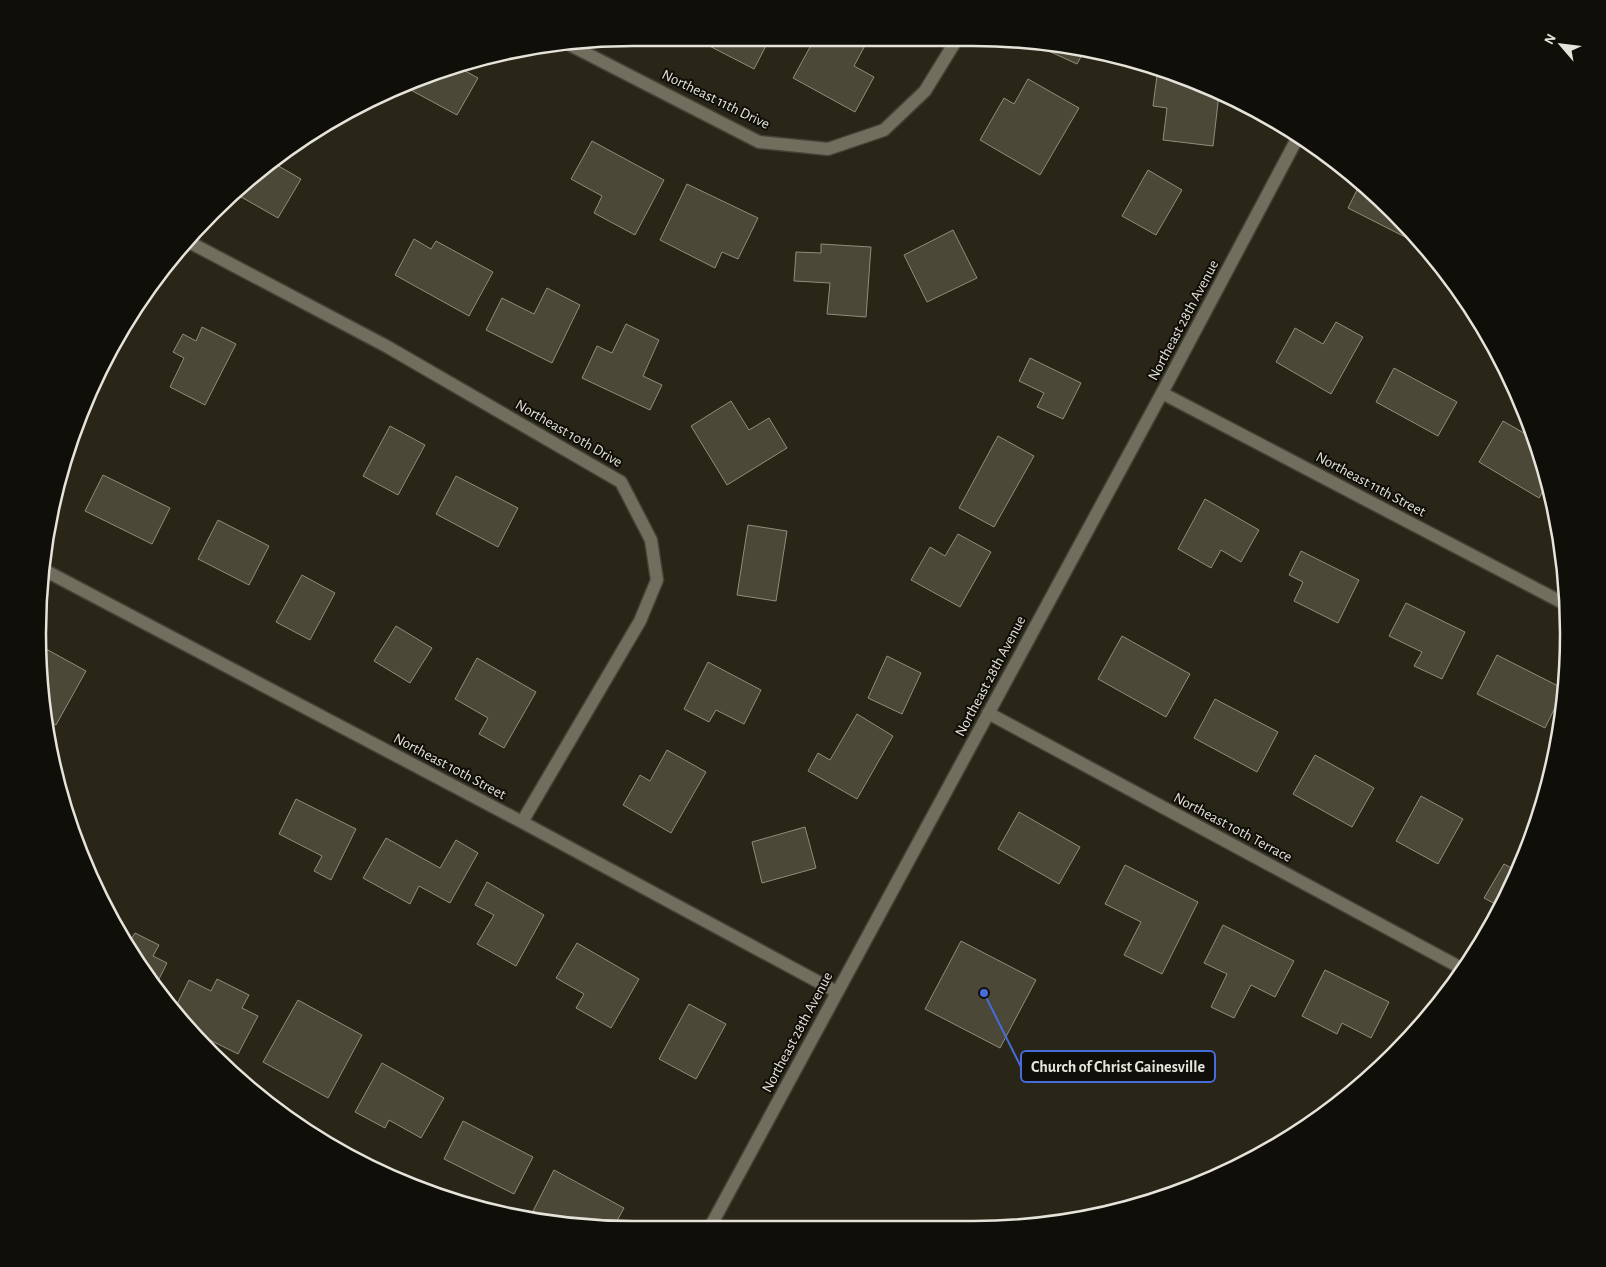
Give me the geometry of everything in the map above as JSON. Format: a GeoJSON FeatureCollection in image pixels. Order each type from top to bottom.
{"type":"FeatureCollection","features":[{"type":"Feature","properties":{"kind":"street","name":"Northeast 11th Drive"},"geometry":{"type":"LineString","coordinates":[[578,49],[759,142],[828,149],[884,130],[925,91],[953,46]]}},
{"type":"Feature","properties":{"kind":"street","name":"Northeast 28th Avenue"},"geometry":{"type":"LineString","coordinates":[[713,1221],[1162,393],[1295,143]]}},
{"type":"Feature","properties":{"kind":"street","name":"Northeast 10th Drive"},"geometry":{"type":"LineString","coordinates":[[194,244],[386,346],[621,482],[652,540],[658,580],[640,621],[522,822]]}},
{"type":"Feature","properties":{"kind":"street","name":"Northeast 11th Street"},"geometry":{"type":"LineString","coordinates":[[1162,393],[1558,600]]}},
{"type":"Feature","properties":{"kind":"street","name":"Northeast 10th Street"},"geometry":{"type":"LineString","coordinates":[[50,573],[522,822],[837,992]]}},
{"type":"Feature","properties":{"kind":"street","name":"Northeast 10th Terrace"},"geometry":{"type":"LineString","coordinates":[[988,713],[1457,965]]}},
{"type":"Feature","properties":{"kind":"building"},"geometry":{"type":"Polygon","coordinates":[[[709,46],[766,46],[754,69],[709,46]]]}},
{"type":"Feature","properties":{"kind":"building"},"geometry":{"type":"Polygon","coordinates":[[[811,46],[865,46],[854,66],[874,77],[855,112],[793,78],[811,46]]]}},
{"type":"Feature","properties":{"kind":"building"},"geometry":{"type":"Polygon","coordinates":[[[1048,51],[1081,57],[1077,64],[1048,51]]]}},
{"type":"Feature","properties":{"kind":"building"},"geometry":{"type":"Polygon","coordinates":[[[465,71],[478,78],[457,115],[411,90],[465,71]]]}},
{"type":"Feature","properties":{"kind":"building"},"geometry":{"type":"Polygon","coordinates":[[[1157,76],[1218,101],[1213,146],[1163,140],[1167,108],[1153,106],[1157,76]]]}},
{"type":"Feature","properties":{"kind":"building"},"geometry":{"type":"Polygon","coordinates":[[[1028,79],[1079,108],[1040,175],[980,140],[1004,98],[1014,104],[1028,79]]]}},
{"type":"Feature","properties":{"kind":"building"},"geometry":{"type":"Polygon","coordinates":[[[592,141],[664,180],[635,235],[594,213],[602,196],[571,179],[592,141]]]}},
{"type":"Feature","properties":{"kind":"building"},"geometry":{"type":"Polygon","coordinates":[[[279,166],[301,179],[278,218],[241,197],[279,166]]]}},
{"type":"Feature","properties":{"kind":"building"},"geometry":{"type":"Polygon","coordinates":[[[1148,170],[1182,190],[1156,235],[1122,216],[1148,170]]]}},
{"type":"Feature","properties":{"kind":"building"},"geometry":{"type":"Polygon","coordinates":[[[687,184],[758,218],[738,259],[722,252],[715,268],[660,240],[687,184]]]}},
{"type":"Feature","properties":{"kind":"building"},"geometry":{"type":"Polygon","coordinates":[[[1357,190],[1406,238],[1348,208],[1357,190]]]}},
{"type":"Feature","properties":{"kind":"building"},"geometry":{"type":"Polygon","coordinates":[[[953,230],[977,278],[927,302],[904,255],[953,230]]]}},
{"type":"Feature","properties":{"kind":"building"},"geometry":{"type":"Polygon","coordinates":[[[414,239],[431,249],[436,241],[493,272],[469,316],[395,275],[414,239]]]}},
{"type":"Feature","properties":{"kind":"building"},"geometry":{"type":"Polygon","coordinates":[[[821,244],[871,247],[866,317],[827,314],[830,283],[794,281],[796,252],[821,253],[821,244]]]}},
{"type":"Feature","properties":{"kind":"building"},"geometry":{"type":"Polygon","coordinates":[[[547,288],[580,305],[552,363],[486,330],[502,298],[534,314],[547,288]]]}},
{"type":"Feature","properties":{"kind":"building"},"geometry":{"type":"Polygon","coordinates":[[[1336,322],[1363,337],[1331,394],[1276,362],[1295,328],[1323,344],[1336,322]]]}},
{"type":"Feature","properties":{"kind":"building"},"geometry":{"type":"Polygon","coordinates":[[[626,324],[659,340],[643,376],[662,385],[650,410],[582,378],[597,346],[612,353],[626,324]]]}},
{"type":"Feature","properties":{"kind":"building"},"geometry":{"type":"Polygon","coordinates":[[[202,327],[236,344],[205,405],[170,387],[184,358],[173,352],[183,334],[196,341],[202,327]]]}},
{"type":"Feature","properties":{"kind":"building"},"geometry":{"type":"Polygon","coordinates":[[[1030,358],[1081,383],[1063,419],[1037,407],[1044,393],[1019,381],[1030,358]]]}},
{"type":"Feature","properties":{"kind":"building"},"geometry":{"type":"Polygon","coordinates":[[[1394,368],[1457,402],[1438,436],[1376,402],[1394,368]]]}},
{"type":"Feature","properties":{"kind":"building"},"geometry":{"type":"Polygon","coordinates":[[[731,401],[749,430],[769,418],[787,448],[727,485],[691,426],[731,401]]]}},
{"type":"Feature","properties":{"kind":"building"},"geometry":{"type":"Polygon","coordinates":[[[1503,421],[1524,433],[1542,492],[1539,498],[1479,462],[1503,421]]]}},
{"type":"Feature","properties":{"kind":"building"},"geometry":{"type":"Polygon","coordinates":[[[390,426],[425,445],[398,495],[363,476],[390,426]]]}},
{"type":"Feature","properties":{"kind":"building"},"geometry":{"type":"Polygon","coordinates":[[[998,436],[1034,456],[994,527],[959,508],[998,436]]]}},
{"type":"Feature","properties":{"kind":"building"},"geometry":{"type":"Polygon","coordinates":[[[103,475],[170,508],[152,544],[85,511],[103,475]]]}},
{"type":"Feature","properties":{"kind":"building"},"geometry":{"type":"Polygon","coordinates":[[[456,476],[518,508],[498,547],[436,514],[456,476]]]}},
{"type":"Feature","properties":{"kind":"building"},"geometry":{"type":"Polygon","coordinates":[[[1205,499],[1259,530],[1241,562],[1221,550],[1211,568],[1178,549],[1205,499]]]}},
{"type":"Feature","properties":{"kind":"building"},"geometry":{"type":"Polygon","coordinates":[[[218,520],[269,546],[249,585],[198,559],[218,520]]]}},
{"type":"Feature","properties":{"kind":"building"},"geometry":{"type":"Polygon","coordinates":[[[748,525],[787,531],[776,601],[737,595],[748,525]]]}},
{"type":"Feature","properties":{"kind":"building"},"geometry":{"type":"Polygon","coordinates":[[[958,534],[991,552],[960,607],[911,580],[930,547],[945,556],[958,534]]]}},
{"type":"Feature","properties":{"kind":"building"},"geometry":{"type":"Polygon","coordinates":[[[1301,551],[1359,580],[1338,623],[1294,601],[1303,582],[1289,575],[1301,551]]]}},
{"type":"Feature","properties":{"kind":"building"},"geometry":{"type":"Polygon","coordinates":[[[302,575],[335,593],[310,640],[276,622],[302,575]]]}},
{"type":"Feature","properties":{"kind":"building"},"geometry":{"type":"Polygon","coordinates":[[[1406,603],[1465,632],[1442,679],[1414,666],[1422,652],[1389,636],[1406,603]]]}},
{"type":"Feature","properties":{"kind":"building"},"geometry":{"type":"Polygon","coordinates":[[[396,626],[432,648],[410,683],[374,661],[396,626]]]}},
{"type":"Feature","properties":{"kind":"building"},"geometry":{"type":"Polygon","coordinates":[[[1122,636],[1190,674],[1166,717],[1098,679],[1122,636]]]}},
{"type":"Feature","properties":{"kind":"building"},"geometry":{"type":"Polygon","coordinates":[[[47,649],[86,671],[56,725],[54,724],[51,710],[47,649]]]}},
{"type":"Feature","properties":{"kind":"building"},"geometry":{"type":"Polygon","coordinates":[[[1497,655],[1557,685],[1555,707],[1545,728],[1477,694],[1497,655]]]}},
{"type":"Feature","properties":{"kind":"building"},"geometry":{"type":"Polygon","coordinates":[[[887,656],[921,673],[902,714],[868,698],[887,656]]]}},
{"type":"Feature","properties":{"kind":"building"},"geometry":{"type":"Polygon","coordinates":[[[477,658],[536,692],[504,748],[479,734],[488,718],[455,699],[477,658]]]}},
{"type":"Feature","properties":{"kind":"building"},"geometry":{"type":"Polygon","coordinates":[[[708,662],[761,690],[744,724],[716,710],[709,722],[684,709],[708,662]]]}},
{"type":"Feature","properties":{"kind":"building"},"geometry":{"type":"Polygon","coordinates":[[[1215,699],[1278,732],[1257,772],[1194,738],[1215,699]]]}},
{"type":"Feature","properties":{"kind":"building"},"geometry":{"type":"Polygon","coordinates":[[[857,714],[893,736],[857,799],[808,771],[818,753],[830,760],[857,714]]]}},
{"type":"Feature","properties":{"kind":"building"},"geometry":{"type":"Polygon","coordinates":[[[667,750],[706,772],[671,833],[623,805],[640,775],[650,781],[667,750]]]}},
{"type":"Feature","properties":{"kind":"building"},"geometry":{"type":"Polygon","coordinates":[[[1315,755],[1374,788],[1352,827],[1293,794],[1315,755]]]}},
{"type":"Feature","properties":{"kind":"building"},"geometry":{"type":"Polygon","coordinates":[[[1421,796],[1463,819],[1438,864],[1396,841],[1421,796]]]}},
{"type":"Feature","properties":{"kind":"building"},"geometry":{"type":"Polygon","coordinates":[[[296,799],[356,829],[331,880],[314,871],[322,856],[279,834],[296,799]]]}},
{"type":"Feature","properties":{"kind":"building"},"geometry":{"type":"Polygon","coordinates":[[[1019,812],[1080,847],[1059,884],[998,849],[1019,812]]]}},
{"type":"Feature","properties":{"kind":"building"},"geometry":{"type":"Polygon","coordinates":[[[805,827],[816,868],[762,883],[752,842],[805,827]]]}},
{"type":"Feature","properties":{"kind":"building"},"geometry":{"type":"Polygon","coordinates":[[[386,838],[440,868],[456,840],[478,853],[450,903],[419,886],[410,904],[363,878],[386,838]]]}},
{"type":"Feature","properties":{"kind":"building"},"geometry":{"type":"Polygon","coordinates":[[[1504,864],[1511,868],[1494,903],[1484,898],[1504,864]]]}},
{"type":"Feature","properties":{"kind":"building"},"geometry":{"type":"Polygon","coordinates":[[[1125,865],[1198,902],[1162,974],[1124,955],[1141,922],[1105,904],[1125,865]]]}},
{"type":"Feature","properties":{"kind":"building"},"geometry":{"type":"Polygon","coordinates":[[[487,882],[544,915],[516,966],[477,944],[494,915],[475,905],[487,882]]]}},
{"type":"Feature","properties":{"kind":"building"},"geometry":{"type":"Polygon","coordinates":[[[1223,925],[1294,961],[1275,997],[1251,985],[1234,1018],[1211,1007],[1227,974],[1204,963],[1223,925]]]}},
{"type":"Feature","properties":{"kind":"building"},"geometry":{"type":"Polygon","coordinates":[[[135,933],[159,945],[153,956],[167,963],[159,979],[145,960],[132,938],[135,933]]]}},
{"type":"Feature","properties":{"kind":"building"},"geometry":{"type":"Polygon","coordinates":[[[961,941],[1036,980],[1000,1048],[925,1009],[961,941]]]}},
{"type":"Feature","properties":{"kind":"building"},"geometry":{"type":"Polygon","coordinates":[[[577,943],[639,979],[611,1028],[576,1008],[584,994],[556,978],[577,943]]]}},
{"type":"Feature","properties":{"kind":"building"},"geometry":{"type":"Polygon","coordinates":[[[1325,970],[1389,1002],[1371,1038],[1342,1023],[1337,1034],[1302,1016],[1325,970]]]}},
{"type":"Feature","properties":{"kind":"building"},"geometry":{"type":"Polygon","coordinates":[[[217,979],[249,995],[242,1008],[258,1016],[238,1054],[209,1040],[178,1003],[189,980],[211,991],[217,979]]]}},
{"type":"Feature","properties":{"kind":"building"},"geometry":{"type":"Polygon","coordinates":[[[298,1000],[362,1035],[328,1098],[263,1062],[298,1000]]]}},
{"type":"Feature","properties":{"kind":"building"},"geometry":{"type":"Polygon","coordinates":[[[689,1004],[726,1024],[696,1079],[659,1059],[689,1004]]]}},
{"type":"Feature","properties":{"kind":"building"},"geometry":{"type":"Polygon","coordinates":[[[382,1063],[444,1098],[421,1138],[389,1120],[385,1128],[355,1112],[382,1063]]]}},
{"type":"Feature","properties":{"kind":"building"},"geometry":{"type":"Polygon","coordinates":[[[463,1121],[533,1157],[514,1194],[444,1159],[463,1121]]]}},
{"type":"Feature","properties":{"kind":"building"},"geometry":{"type":"Polygon","coordinates":[[[554,1170],[624,1208],[617,1220],[557,1216],[533,1211],[554,1170]]]}},
{"type":"Feature","properties":{"kind":"place","name":"Church of Christ Gainesville"},"geometry":{"type":"Point","coordinates":[984,993]}}]}
